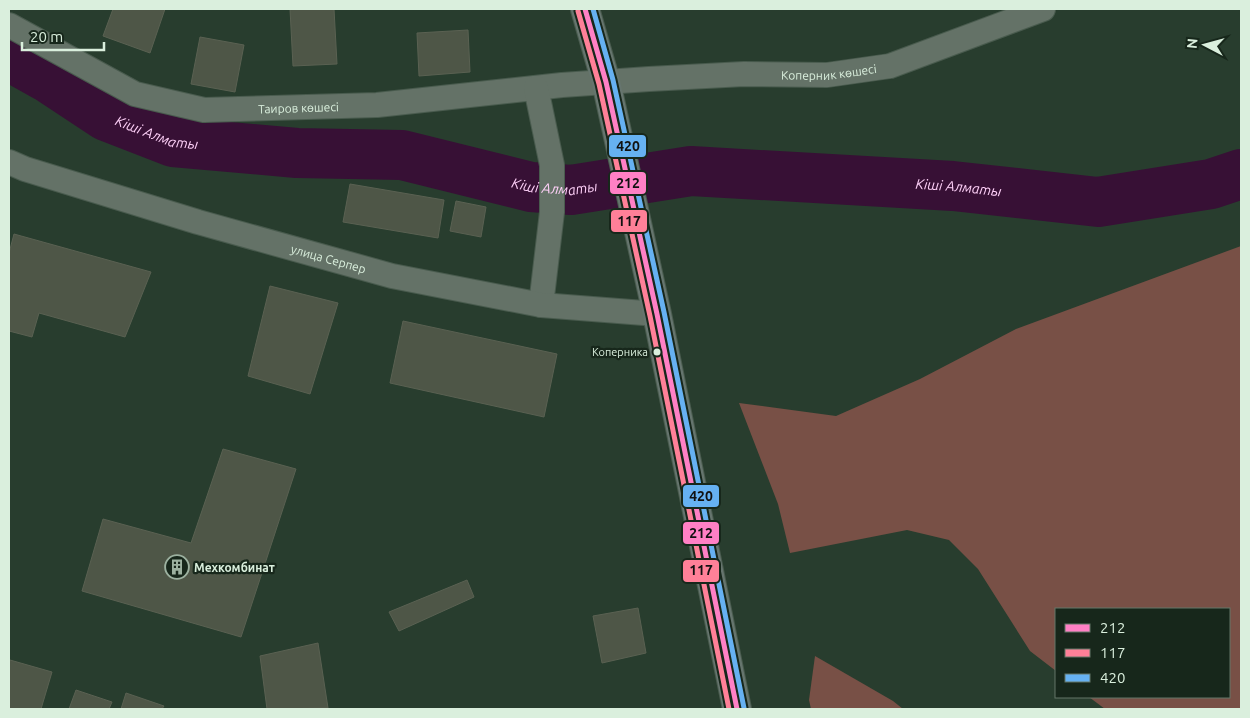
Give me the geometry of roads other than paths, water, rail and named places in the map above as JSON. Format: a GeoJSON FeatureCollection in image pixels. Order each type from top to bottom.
{"type":"FeatureCollection","features":[{"type":"Feature","properties":{"kind":"main road"},"geometry":{"type":"LineString","coordinates":[[585,9],[606,82],[657,314],[737,709]]}},
{"type":"Feature","properties":{"kind":"street","name":"Коперник көшесі"},"geometry":{"type":"LineString","coordinates":[[606,82],[744,74],[827,75],[890,66],[1043,9]]}},
{"type":"Feature","properties":{"kind":"street","name":"Таиров көшесі"},"geometry":{"type":"LineString","coordinates":[[9,25],[135,94],[204,110],[377,105],[606,82]]}},
{"type":"Feature","properties":{"kind":"street"},"geometry":{"type":"LineString","coordinates":[[536,88],[552,165],[552,212],[542,305]]}},
{"type":"Feature","properties":{"kind":"street","name":"улица Серпер"},"geometry":{"type":"LineString","coordinates":[[9,162],[25,169],[198,222],[392,276],[542,305],[657,314]]}},
{"type":"Feature","properties":{"kind":"waterway","name":"Кіші Алматы"},"geometry":{"type":"LineString","coordinates":[[9,56],[47,77],[106,116],[173,142],[297,153],[402,155],[531,187],[571,190],[691,171],[953,186],[1098,202],[1211,184],[1241,174]]}},
{"type":"Feature","properties":{"kind":"place","name":"Коперника"},"geometry":{"type":"Point","coordinates":[657,352]}},
{"type":"Feature","properties":{"kind":"place","name":"Мехкомбинат"},"geometry":{"type":"Point","coordinates":[177,567]}}]}
